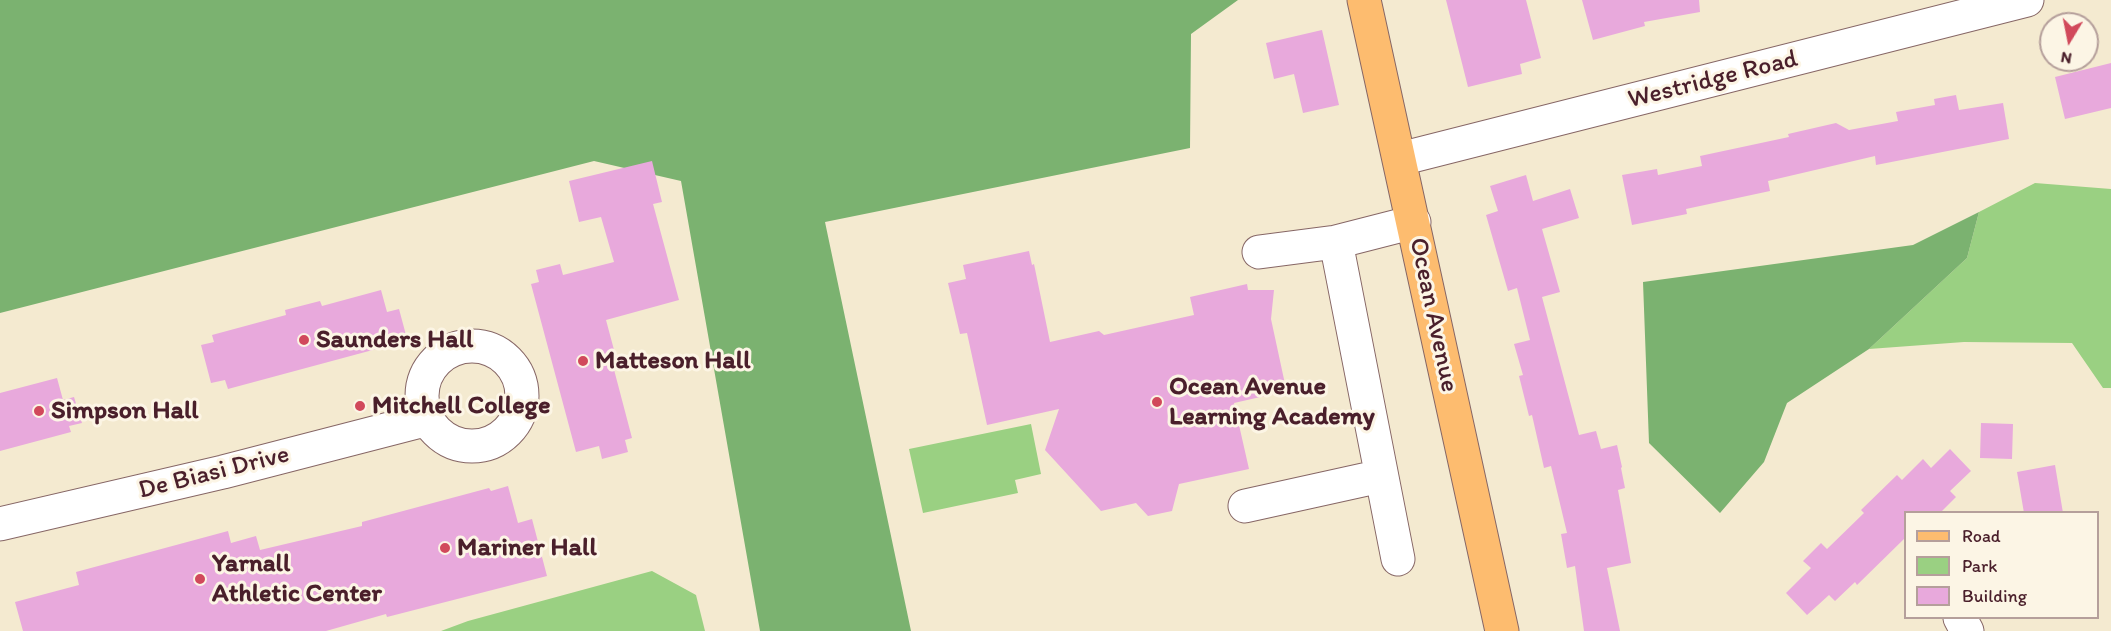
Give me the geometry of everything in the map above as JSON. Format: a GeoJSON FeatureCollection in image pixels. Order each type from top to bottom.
{"type":"FeatureCollection","features":[{"type":"Feature","properties":{"kind":"main road","name":"Ocean Avenue"},"geometry":{"type":"LineString","coordinates":[[1364,0],[1502,631]]}},
{"type":"Feature","properties":{"kind":"street","name":"Westridge Road"},"geometry":{"type":"LineString","coordinates":[[1400,159],[2027,0]]}},
{"type":"Feature","properties":{"kind":"street"},"geometry":{"type":"LineString","coordinates":[[1259,252],[1335,242],[1414,222]]}},
{"type":"Feature","properties":{"kind":"street"},"geometry":{"type":"LineString","coordinates":[[1335,242],[1398,559]]}},
{"type":"Feature","properties":{"kind":"street","name":"De Biasi Drive"},"geometry":{"type":"LineString","coordinates":[[0,524],[223,472],[428,419]]}},
{"type":"Feature","properties":{"kind":"street"},"geometry":{"type":"LineString","coordinates":[[1245,506],[1382,476]]}},
{"type":"Feature","properties":{"kind":"green space"},"geometry":{"type":"Polygon","coordinates":[[[0,0],[1238,0],[1191,34],[1190,148],[825,222],[911,631],[760,631],[681,181],[594,161],[0,313],[0,0]]]}},
{"type":"Feature","properties":{"kind":"green space"},"geometry":{"type":"Polygon","coordinates":[[[2035,183],[2111,189],[2111,388],[2103,388],[2072,343],[1964,342],[1869,349],[1967,258],[1979,212],[2035,183]]]}},
{"type":"Feature","properties":{"kind":"green space"},"geometry":{"type":"Polygon","coordinates":[[[1979,212],[1967,258],[1869,349],[1787,403],[1764,462],[1720,513],[1649,443],[1643,282],[1913,245],[1979,212]]]}},
{"type":"Feature","properties":{"kind":"green space"},"geometry":{"type":"Polygon","coordinates":[[[1031,424],[1041,474],[1015,480],[1018,493],[923,513],[909,449],[1031,424]]]}},
{"type":"Feature","properties":{"kind":"green space"},"geometry":{"type":"Polygon","coordinates":[[[652,571],[696,595],[705,631],[441,631],[468,621],[652,571]]]}},
{"type":"Feature","properties":{"kind":"building"},"geometry":{"type":"Polygon","coordinates":[[[1446,0],[1526,0],[1541,58],[1520,64],[1522,74],[1468,87],[1446,0]]]}},
{"type":"Feature","properties":{"kind":"building"},"geometry":{"type":"Polygon","coordinates":[[[1582,0],[1699,0],[1700,12],[1644,22],[1645,26],[1593,40],[1582,0]]]}},
{"type":"Feature","properties":{"kind":"building"},"geometry":{"type":"Polygon","coordinates":[[[1322,30],[1339,105],[1303,113],[1294,74],[1274,79],[1266,43],[1322,30]]]}},
{"type":"Feature","properties":{"kind":"building"},"geometry":{"type":"Polygon","coordinates":[[[2111,63],[2111,108],[2065,119],[2055,77],[2075,72],[2099,72],[2099,66],[2111,63]]]}},
{"type":"Feature","properties":{"kind":"building"},"geometry":{"type":"Polygon","coordinates":[[[1956,95],[1959,110],[2003,103],[2009,139],[1876,165],[1875,156],[1768,181],[1770,191],[1686,209],[1687,214],[1632,225],[1622,175],[1657,169],[1658,175],[1702,166],[1700,156],[1789,137],[1788,134],[1836,123],[1849,130],[1898,121],[1896,112],[1935,105],[1934,99],[1956,95]]]}},
{"type":"Feature","properties":{"kind":"building"},"geometry":{"type":"Polygon","coordinates":[[[652,161],[662,202],[653,204],[679,300],[606,320],[617,361],[612,362],[632,438],[625,440],[628,452],[602,459],[599,446],[576,452],[531,284],[539,282],[536,270],[560,264],[563,275],[614,262],[601,217],[579,222],[569,181],[652,161]]]}},
{"type":"Feature","properties":{"kind":"building"},"geometry":{"type":"Polygon","coordinates":[[[1526,175],[1533,201],[1570,189],[1579,218],[1542,229],[1560,292],[1542,297],[1579,435],[1596,431],[1601,449],[1617,445],[1625,488],[1618,490],[1631,563],[1607,568],[1620,631],[1584,631],[1575,566],[1567,568],[1561,534],[1567,533],[1551,466],[1544,468],[1532,415],[1529,416],[1519,376],[1523,375],[1514,344],[1530,340],[1517,288],[1508,291],[1486,215],[1498,211],[1490,186],[1526,175]]]}},
{"type":"Feature","properties":{"kind":"building"},"geometry":{"type":"Polygon","coordinates":[[[1029,251],[1032,265],[1034,264],[1050,342],[1099,331],[1104,335],[1194,315],[1190,297],[1247,284],[1248,290],[1274,290],[1271,319],[1285,384],[1277,386],[1278,393],[1234,403],[1249,469],[1179,484],[1172,511],[1148,516],[1136,503],[1101,511],[1045,450],[1059,409],[987,425],[967,333],[960,334],[948,283],[966,279],[963,265],[1029,251]]]}},
{"type":"Feature","properties":{"kind":"building","name":"Saunders Hall"},"geometry":{"type":"Polygon","coordinates":[[[381,290],[387,312],[399,309],[406,335],[394,338],[395,344],[228,389],[225,380],[211,383],[201,345],[214,342],[212,335],[286,315],[285,310],[320,301],[322,306],[381,290]]]}},
{"type":"Feature","properties":{"kind":"building","name":"Simpson Hall"},"geometry":{"type":"Polygon","coordinates":[[[57,378],[63,400],[74,397],[82,423],[69,426],[71,432],[0,451],[0,393],[57,378]]]}},
{"type":"Feature","properties":{"kind":"building"},"geometry":{"type":"Polygon","coordinates":[[[1981,423],[2013,424],[2012,459],[1980,458],[1981,423]]]}},
{"type":"Feature","properties":{"kind":"building"},"geometry":{"type":"Polygon","coordinates":[[[1950,449],[1971,471],[1950,491],[1956,497],[1942,511],[1904,511],[1904,539],[1857,585],[1855,582],[1835,601],[1829,595],[1807,615],[1786,593],[1811,568],[1803,561],[1821,543],[1827,549],[1864,513],[1861,510],[1897,475],[1902,480],[1923,459],[1931,468],[1950,449]]]}},
{"type":"Feature","properties":{"kind":"building"},"geometry":{"type":"Polygon","coordinates":[[[2055,465],[2063,511],[2024,511],[2017,472],[2055,465]]]}},
{"type":"Feature","properties":{"kind":"building"},"geometry":{"type":"Polygon","coordinates":[[[508,486],[518,523],[532,519],[547,576],[387,617],[386,614],[326,631],[23,631],[15,602],[79,585],[76,572],[228,531],[231,543],[256,536],[260,550],[362,526],[362,522],[489,488],[491,491],[508,486]]]}},
{"type":"Feature","properties":{"kind":"place","name":"Saunders Hall"},"geometry":{"type":"Point","coordinates":[304,340]}},
{"type":"Feature","properties":{"kind":"place","name":"Matteson Hall"},"geometry":{"type":"Point","coordinates":[583,361]}},
{"type":"Feature","properties":{"kind":"place","name":"Ocean Avenue Learning Academy"},"geometry":{"type":"Point","coordinates":[1157,402]}},
{"type":"Feature","properties":{"kind":"place","name":"Mitchell College"},"geometry":{"type":"Point","coordinates":[360,406]}},
{"type":"Feature","properties":{"kind":"place","name":"Simpson Hall"},"geometry":{"type":"Point","coordinates":[39,411]}},
{"type":"Feature","properties":{"kind":"place","name":"Mariner Hall"},"geometry":{"type":"Point","coordinates":[445,548]}},
{"type":"Feature","properties":{"kind":"place","name":"Yarnall Athletic Center"},"geometry":{"type":"Point","coordinates":[200,579]}}]}
